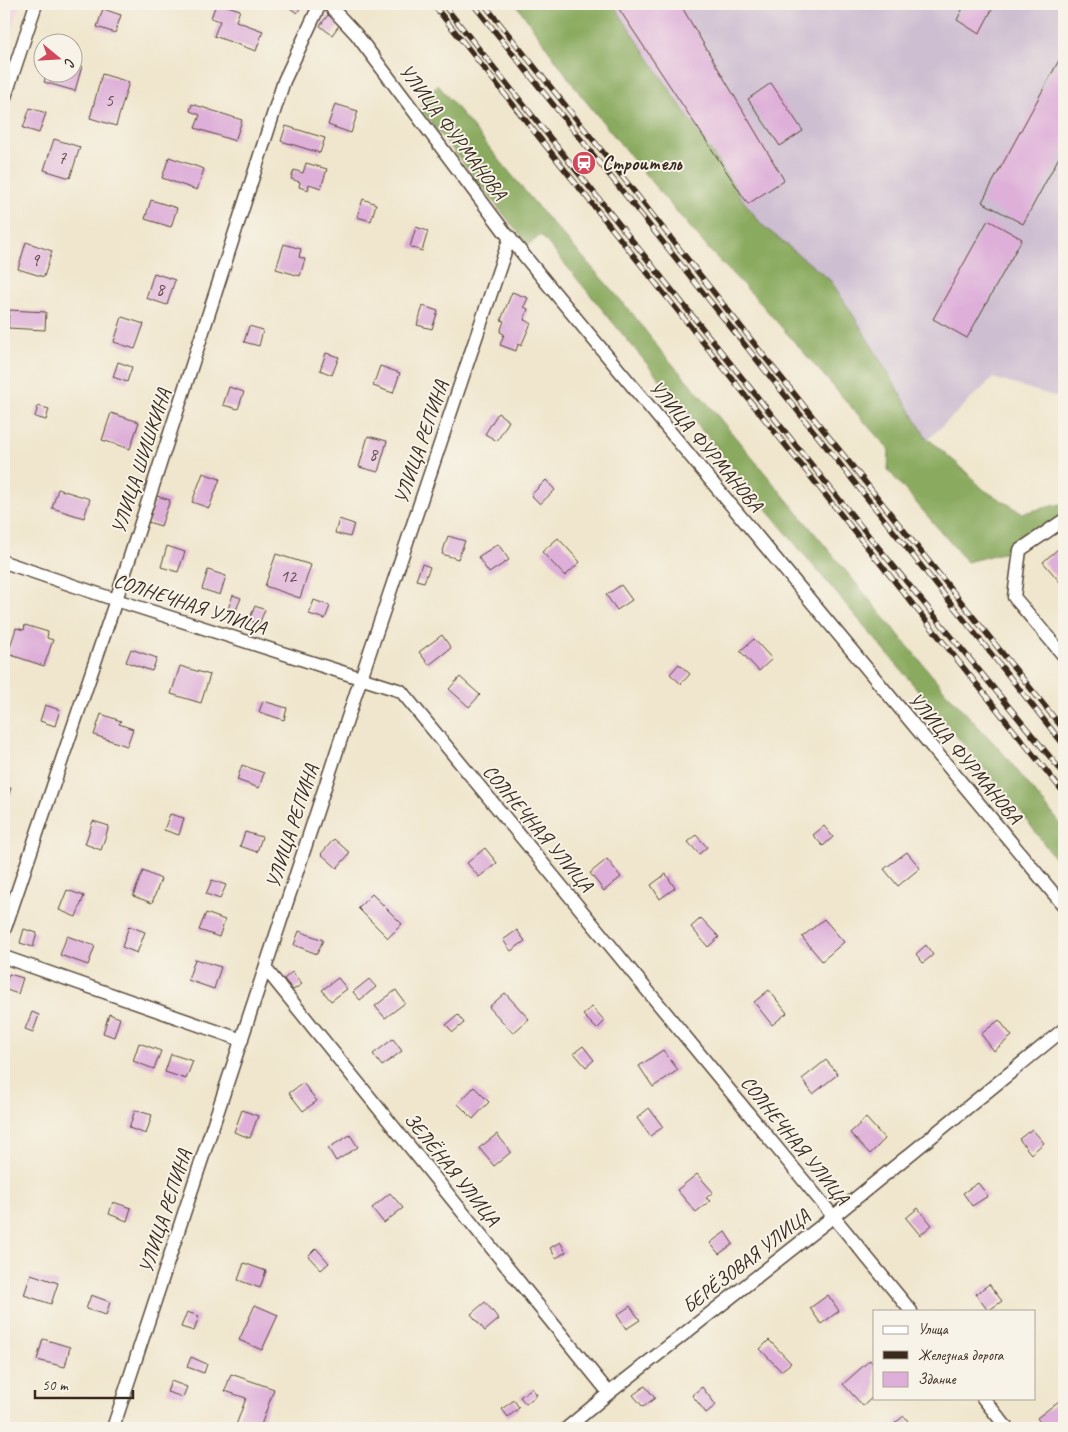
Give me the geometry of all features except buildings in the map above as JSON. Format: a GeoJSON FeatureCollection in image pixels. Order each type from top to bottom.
{"type":"FeatureCollection","features":[{"type":"Feature","properties":{"kind":"street"},"geometry":{"type":"LineString","coordinates":[[4,100],[36,4]]}},
{"type":"Feature","properties":{"kind":"street","name":"УЛИЦА ШИШКИНА"},"geometry":{"type":"LineString","coordinates":[[4,931],[116,600],[284,81],[320,4]]}},
{"type":"Feature","properties":{"kind":"street","name":"УЛИЦА ФУРМАНОВА"},"geometry":{"type":"LineString","coordinates":[[328,4],[356,34],[510,237],[563,303],[1064,906]]}},
{"type":"Feature","properties":{"kind":"street","name":"УЛИЦА РЕПИНА"},"geometry":{"type":"LineString","coordinates":[[113,1428],[361,678],[510,237]]}},
{"type":"Feature","properties":{"kind":"street"},"geometry":{"type":"LineString","coordinates":[[1064,520],[1020,550],[1014,597],[1064,656]]}},
{"type":"Feature","properties":{"kind":"street","name":"СОЛНЕЧНАЯ УЛИЦА"},"geometry":{"type":"LineString","coordinates":[[4,562],[400,691],[910,1310]]}},
{"type":"Feature","properties":{"kind":"street"},"geometry":{"type":"LineString","coordinates":[[4,956],[242,1040]]}},
{"type":"Feature","properties":{"kind":"street","name":"ЗЕЛЁНАЯ УЛИЦА"},"geometry":{"type":"LineString","coordinates":[[265,968],[610,1393]]}},
{"type":"Feature","properties":{"kind":"street","name":"БЕРЁЗОВАЯ УЛИЦА"},"geometry":{"type":"LineString","coordinates":[[567,1428],[834,1216],[1064,1029]]}},
{"type":"Feature","properties":{"kind":"street"},"geometry":{"type":"LineString","coordinates":[[985,1400],[1007,1428]]}},
{"type":"Feature","properties":{"kind":"shaded area"},"geometry":{"type":"Polygon","coordinates":[[[4,4],[20,4],[4,53],[4,4]]]}},
{"type":"Feature","properties":{"kind":"shaded area"},"geometry":{"type":"Polygon","coordinates":[[[1064,4],[1064,402],[1060,398],[993,378],[921,446],[710,198],[614,5],[1064,4]]]}},
{"type":"Feature","properties":{"kind":"green space"},"geometry":{"type":"Polygon","coordinates":[[[516,4],[613,4],[745,203],[762,225],[831,281],[926,437],[960,466],[984,490],[1023,513],[1064,504],[1064,518],[1017,549],[967,562],[888,470],[889,450],[756,298],[713,254],[658,190],[580,94],[516,4]]]}},
{"type":"Feature","properties":{"kind":"green space"},"geometry":{"type":"Polygon","coordinates":[[[438,85],[542,212],[632,313],[660,350],[707,403],[945,691],[1002,752],[1064,828],[1064,871],[1023,815],[806,557],[541,235],[528,245],[422,111],[421,101],[438,85]]]}},
{"type":"Feature","properties":{"kind":"railway"},"geometry":{"type":"LineString","coordinates":[[433,4],[1064,793]]}},
{"type":"Feature","properties":{"kind":"railway"},"geometry":{"type":"LineString","coordinates":[[443,4],[855,519],[1064,774]]}},
{"type":"Feature","properties":{"kind":"railway"},"geometry":{"type":"LineString","coordinates":[[473,4],[1064,745]]}},
{"type":"Feature","properties":{"kind":"railway"},"geometry":{"type":"LineString","coordinates":[[484,4],[1064,730]]}},
{"type":"Feature","properties":{"kind":"place","name":"Строитель"},"geometry":{"type":"Point","coordinates":[584,163]}}]}
